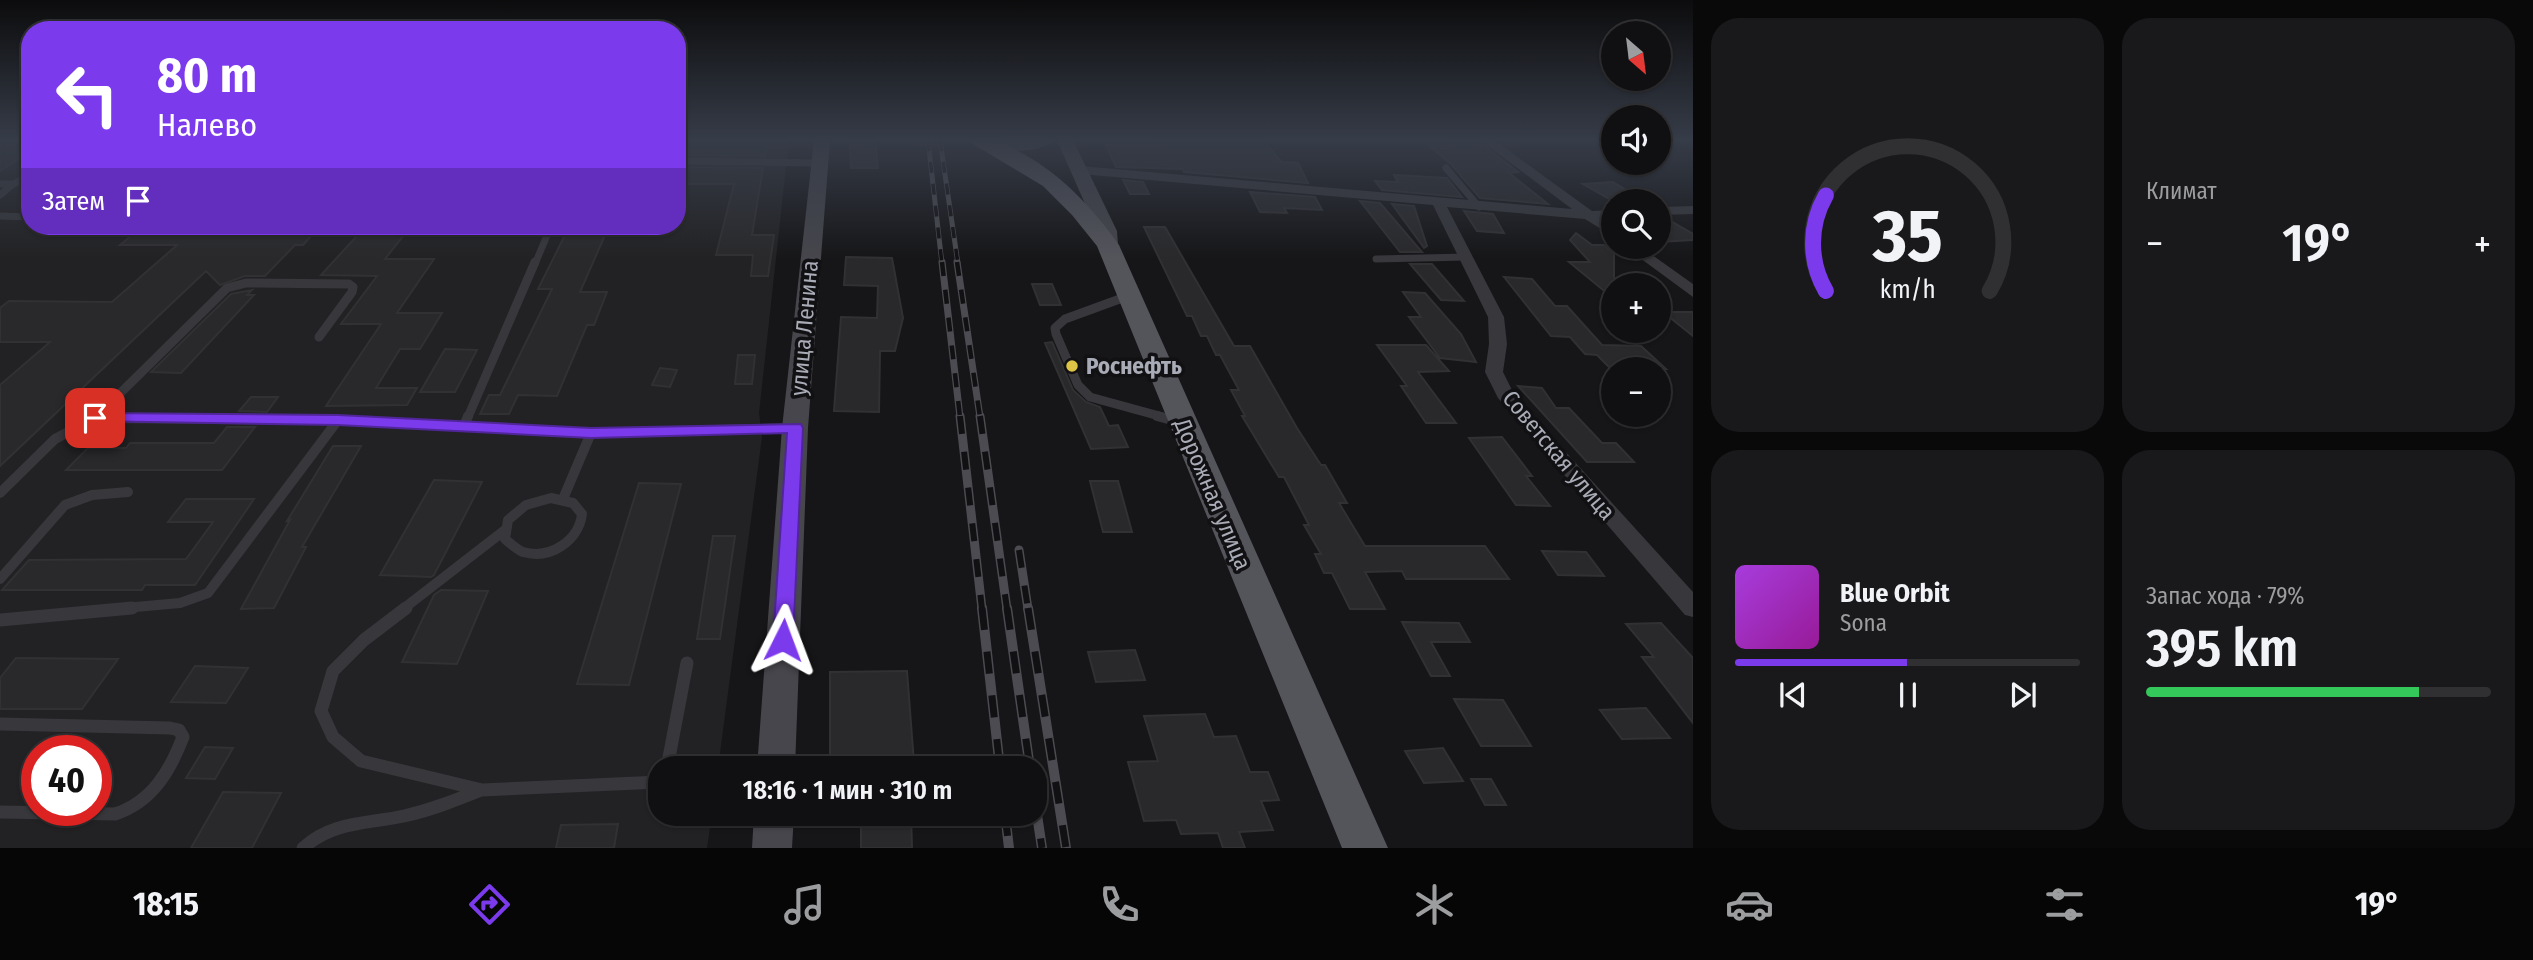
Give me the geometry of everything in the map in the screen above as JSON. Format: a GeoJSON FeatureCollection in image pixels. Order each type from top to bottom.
{"type":"FeatureCollection","features":[{"type":"Feature","properties":{"kind":"main road"},"geometry":{"type":"LineString","coordinates":[[1049,180],[1080,207],[1108,245]]}},
{"type":"Feature","properties":{"kind":"main road","name":"Дорожная улица"},"geometry":{"type":"LineString","coordinates":[[1108,245],[1365,848]]}},
{"type":"Feature","properties":{"kind":"street","name":"улица Ленина"},"geometry":{"type":"LineString","coordinates":[[777,756],[795,428],[817,180]]}},
{"type":"Feature","properties":{"kind":"street"},"geometry":{"type":"LineString","coordinates":[[1080,180],[1080,207]]}},
{"type":"Feature","properties":{"kind":"street","name":"Дорожная улица"},"geometry":{"type":"LineString","coordinates":[[1084,180],[1107,231],[1108,245]]}},
{"type":"Feature","properties":{"kind":"street"},"geometry":{"type":"LineString","coordinates":[[1181,180],[1439,204],[1601,215]]}},
{"type":"Feature","properties":{"kind":"street"},"geometry":{"type":"LineString","coordinates":[[1541,180],[1601,223]]}},
{"type":"Feature","properties":{"kind":"street","name":"Советская улица"},"geometry":{"type":"LineString","coordinates":[[1439,204],[1496,317],[1498,344],[1494,372],[1507,398],[1693,608]]}},
{"type":"Feature","properties":{"kind":"street"},"geometry":{"type":"LineString","coordinates":[[1671,211],[1693,210]]}},
{"type":"Feature","properties":{"kind":"street"},"geometry":{"type":"LineString","coordinates":[[1648,259],[1693,292]]}},
{"type":"Feature","properties":{"kind":"street"},"geometry":{"type":"LineString","coordinates":[[772,848],[773,826]]}},
{"type":"Feature","properties":{"kind":"lane"},"geometry":{"type":"LineString","coordinates":[[0,195],[21,180]]}},
{"type":"Feature","properties":{"kind":"lane"},"geometry":{"type":"LineString","coordinates":[[1456,180],[1479,207]]}},
{"type":"Feature","properties":{"kind":"lane"},"geometry":{"type":"LineString","coordinates":[[0,184],[14,184]]}},
{"type":"Feature","properties":{"kind":"lane"},"geometry":{"type":"LineString","coordinates":[[0,216],[21,217]]}},
{"type":"Feature","properties":{"kind":"lane"},"geometry":{"type":"LineString","coordinates":[[464,426],[547,235]]}},
{"type":"Feature","properties":{"kind":"lane"},"geometry":{"type":"LineString","coordinates":[[1376,259],[1467,257]]}},
{"type":"Feature","properties":{"kind":"lane"},"geometry":{"type":"LineString","coordinates":[[95,418],[227,288],[246,283],[349,284],[353,287],[352,292],[319,337]]}},
{"type":"Feature","properties":{"kind":"lane"},"geometry":{"type":"LineString","coordinates":[[1128,296],[1065,319],[1055,328],[1078,385],[1100,400],[1183,423]]}},
{"type":"Feature","properties":{"kind":"lane"},"geometry":{"type":"LineString","coordinates":[[0,493],[58,436],[74,424],[95,418],[338,420],[591,433],[795,428]]}},
{"type":"Feature","properties":{"kind":"lane"},"geometry":{"type":"LineString","coordinates":[[0,620],[180,603],[208,593],[338,420]]}},
{"type":"Feature","properties":{"kind":"lane"},"geometry":{"type":"LineString","coordinates":[[564,499],[591,433]]}},
{"type":"Feature","properties":{"kind":"lane"},"geometry":{"type":"LineString","coordinates":[[0,579],[65,505],[92,495],[128,492]]}},
{"type":"Feature","properties":{"kind":"lane"},"geometry":{"type":"LineString","coordinates":[[551,498],[564,499],[580,509],[583,526],[569,542],[545,553],[520,551],[505,539],[508,520],[526,505],[551,498]]}},
{"type":"Feature","properties":{"kind":"lane"},"geometry":{"type":"LineString","coordinates":[[505,530],[333,671],[321,711],[334,737],[361,761],[482,790],[648,783]]}},
{"type":"Feature","properties":{"kind":"lane"},"geometry":{"type":"LineString","coordinates":[[669,756],[687,663]]}},
{"type":"Feature","properties":{"kind":"lane"},"geometry":{"type":"LineString","coordinates":[[0,724],[170,727],[179,730],[183,737],[153,792],[129,812],[0,812]]}},
{"type":"Feature","properties":{"kind":"lane"},"geometry":{"type":"LineString","coordinates":[[303,848],[330,828],[356,820],[401,817],[433,809],[482,790]]}},
{"type":"Feature","properties":{"kind":"shaded area"},"geometry":{"type":"Polygon","coordinates":[[[0,180],[21,180],[21,235],[686,235],[686,180],[785,180],[759,413],[762,437],[720,756],[648,756],[648,826],[710,826],[707,848],[0,848],[0,180]]]}},
{"type":"Feature","properties":{"kind":"building"},"geometry":{"type":"Polygon","coordinates":[[[686,180],[761,180],[752,235],[774,235],[768,276],[751,276],[753,255],[716,255],[734,184],[686,184],[686,180]]]}},
{"type":"Feature","properties":{"kind":"building"},"geometry":{"type":"Polygon","coordinates":[[[1123,180],[1143,182],[1149,194],[1130,194],[1123,180]]]}},
{"type":"Feature","properties":{"kind":"building"},"geometry":{"type":"Polygon","coordinates":[[[1269,180],[1306,180],[1308,183],[1269,180]]]}},
{"type":"Feature","properties":{"kind":"building"},"geometry":{"type":"Polygon","coordinates":[[[1397,180],[1448,180],[1462,197],[1382,190],[1375,181],[1398,182],[1397,180]]]}},
{"type":"Feature","properties":{"kind":"building"},"geometry":{"type":"Polygon","coordinates":[[[1464,180],[1517,180],[1548,204],[1480,198],[1464,180]]]}},
{"type":"Feature","properties":{"kind":"building"},"geometry":{"type":"Polygon","coordinates":[[[1613,182],[1624,189],[1601,189],[1601,194],[1583,184],[1613,182]]]}},
{"type":"Feature","properties":{"kind":"building"},"geometry":{"type":"Polygon","coordinates":[[[1250,192],[1315,197],[1322,210],[1284,208],[1287,213],[1260,212],[1250,192]]]}},
{"type":"Feature","properties":{"kind":"building"},"geometry":{"type":"Polygon","coordinates":[[[1360,201],[1380,203],[1422,252],[1400,252],[1360,201]]]}},
{"type":"Feature","properties":{"kind":"building"},"geometry":{"type":"Polygon","coordinates":[[[1392,204],[1414,206],[1427,246],[1424,248],[1392,204]]]}},
{"type":"Feature","properties":{"kind":"building"},"geometry":{"type":"Polygon","coordinates":[[[1464,211],[1493,214],[1504,233],[1477,231],[1464,211]]]}},
{"type":"Feature","properties":{"kind":"building"},"geometry":{"type":"Polygon","coordinates":[[[1671,221],[1693,234],[1693,240],[1671,241],[1671,221]]]}},
{"type":"Feature","properties":{"kind":"building"},"geometry":{"type":"Polygon","coordinates":[[[1144,227],[1165,227],[1234,346],[1250,346],[1297,428],[1321,465],[1325,465],[1347,503],[1339,503],[1365,546],[1485,546],[1509,579],[1406,579],[1402,571],[1365,572],[1385,609],[1350,609],[1332,573],[1324,573],[1315,554],[1321,554],[1304,525],[1309,525],[1284,477],[1279,477],[1242,416],[1245,416],[1231,390],[1239,390],[1207,336],[1201,336],[1192,316],[1187,316],[1144,227]]]}},
{"type":"Feature","properties":{"kind":"building"},"geometry":{"type":"Polygon","coordinates":[[[1576,233],[1592,245],[1601,245],[1601,259],[1614,259],[1614,273],[1601,273],[1601,288],[1569,262],[1590,262],[1570,240],[1576,233]]]}},
{"type":"Feature","properties":{"kind":"building"},"geometry":{"type":"Polygon","coordinates":[[[132,235],[312,235],[303,245],[295,245],[265,276],[245,276],[220,285],[206,271],[0,466],[0,385],[50,342],[0,342],[0,308],[9,301],[112,302],[177,245],[120,245],[132,235]]]}},
{"type":"Feature","properties":{"kind":"building"},"geometry":{"type":"Polygon","coordinates":[[[358,235],[404,235],[385,259],[434,259],[397,313],[442,313],[420,349],[400,349],[376,388],[417,388],[407,405],[326,406],[381,324],[341,324],[377,276],[321,275],[358,235]]]}},
{"type":"Feature","properties":{"kind":"building"},"geometry":{"type":"Polygon","coordinates":[[[565,235],[605,235],[580,292],[607,292],[594,325],[587,325],[557,396],[518,395],[509,414],[480,414],[489,395],[500,395],[552,289],[538,289],[565,235]]]}},
{"type":"Feature","properties":{"kind":"building"},"geometry":{"type":"Polygon","coordinates":[[[846,257],[892,258],[903,318],[895,351],[880,351],[879,412],[834,411],[841,317],[877,318],[878,286],[844,285],[846,257]]]}},
{"type":"Feature","properties":{"kind":"building"},"geometry":{"type":"Polygon","coordinates":[[[1410,264],[1432,264],[1464,301],[1441,300],[1410,264]]]}},
{"type":"Feature","properties":{"kind":"building"},"geometry":{"type":"Polygon","coordinates":[[[1504,277],[1532,279],[1555,306],[1567,306],[1602,345],[1641,346],[1653,357],[1601,359],[1597,355],[1585,354],[1570,337],[1551,336],[1504,277]]]}},
{"type":"Feature","properties":{"kind":"building"},"geometry":{"type":"Polygon","coordinates":[[[1032,284],[1052,284],[1061,305],[1040,305],[1032,284]]]}},
{"type":"Feature","properties":{"kind":"building"},"geometry":{"type":"Polygon","coordinates":[[[252,290],[247,295],[254,295],[181,373],[151,372],[231,294],[252,290]]]}},
{"type":"Feature","properties":{"kind":"building"},"geometry":{"type":"Polygon","coordinates":[[[1403,292],[1425,293],[1461,334],[1476,362],[1440,358],[1409,317],[1421,317],[1403,292]]]}},
{"type":"Feature","properties":{"kind":"building"},"geometry":{"type":"Polygon","coordinates":[[[1671,312],[1693,312],[1693,336],[1671,318],[1671,312]]]}},
{"type":"Feature","properties":{"kind":"building"},"geometry":{"type":"Polygon","coordinates":[[[1052,342],[1073,390],[1086,402],[1100,407],[1109,426],[1118,425],[1128,447],[1091,449],[1045,343],[1052,342]]]}},
{"type":"Feature","properties":{"kind":"building"},"geometry":{"type":"Polygon","coordinates":[[[1377,345],[1426,345],[1449,371],[1418,372],[1456,423],[1426,423],[1401,386],[1407,386],[1377,345]]]}},
{"type":"Feature","properties":{"kind":"building"},"geometry":{"type":"Polygon","coordinates":[[[445,349],[477,350],[455,392],[420,392],[445,349]]]}},
{"type":"Feature","properties":{"kind":"building"},"geometry":{"type":"Polygon","coordinates":[[[738,355],[755,355],[752,384],[735,384],[738,355]]]}},
{"type":"Feature","properties":{"kind":"building"},"geometry":{"type":"Polygon","coordinates":[[[660,368],[677,370],[670,387],[652,385],[660,368]]]}},
{"type":"Feature","properties":{"kind":"building"},"geometry":{"type":"Polygon","coordinates":[[[1518,386],[1542,388],[1556,408],[1569,408],[1602,443],[1616,443],[1634,462],[1587,462],[1518,386]]]}},
{"type":"Feature","properties":{"kind":"building"},"geometry":{"type":"Polygon","coordinates":[[[251,397],[278,397],[267,412],[239,411],[251,397]]]}},
{"type":"Feature","properties":{"kind":"building"},"geometry":{"type":"Polygon","coordinates":[[[227,427],[255,427],[222,470],[66,470],[88,448],[126,448],[130,443],[214,443],[227,427]]]}},
{"type":"Feature","properties":{"kind":"building"},"geometry":{"type":"Polygon","coordinates":[[[1502,437],[1532,476],[1526,476],[1550,506],[1516,505],[1469,438],[1502,437]]]}},
{"type":"Feature","properties":{"kind":"building"},"geometry":{"type":"Polygon","coordinates":[[[333,446],[361,446],[302,547],[306,547],[274,608],[241,609],[290,520],[287,521],[333,446]]]}},
{"type":"Feature","properties":{"kind":"building"},"geometry":{"type":"Polygon","coordinates":[[[434,480],[482,482],[434,575],[380,575],[434,480]]]}},
{"type":"Feature","properties":{"kind":"building"},"geometry":{"type":"Polygon","coordinates":[[[1090,481],[1118,481],[1132,532],[1103,532],[1090,481]]]}},
{"type":"Feature","properties":{"kind":"building"},"geometry":{"type":"Polygon","coordinates":[[[639,483],[681,484],[629,685],[577,684],[639,483]]]}},
{"type":"Feature","properties":{"kind":"building"},"geometry":{"type":"Polygon","coordinates":[[[186,499],[254,499],[195,585],[145,585],[142,590],[2,590],[29,560],[186,559],[213,522],[168,522],[186,499]]]}},
{"type":"Feature","properties":{"kind":"building"},"geometry":{"type":"Polygon","coordinates":[[[713,536],[735,536],[720,639],[697,639],[713,536]]]}},
{"type":"Feature","properties":{"kind":"building"},"geometry":{"type":"Polygon","coordinates":[[[1542,551],[1586,552],[1604,576],[1558,575],[1542,551]]]}},
{"type":"Feature","properties":{"kind":"building"},"geometry":{"type":"Polygon","coordinates":[[[441,590],[488,591],[457,664],[402,662],[434,595],[441,590]]]}},
{"type":"Feature","properties":{"kind":"building"},"geometry":{"type":"Polygon","coordinates":[[[1402,622],[1459,623],[1470,642],[1431,642],[1450,676],[1431,676],[1402,622]]]}},
{"type":"Feature","properties":{"kind":"building"},"geometry":{"type":"Polygon","coordinates":[[[1661,623],[1693,658],[1693,723],[1642,657],[1654,657],[1626,624],[1661,623]]]}},
{"type":"Feature","properties":{"kind":"building"},"geometry":{"type":"Polygon","coordinates":[[[1135,650],[1145,680],[1096,682],[1088,652],[1135,650]]]}},
{"type":"Feature","properties":{"kind":"building"},"geometry":{"type":"Polygon","coordinates":[[[16,658],[118,659],[82,709],[0,709],[0,678],[16,658]]]}},
{"type":"Feature","properties":{"kind":"building"},"geometry":{"type":"Polygon","coordinates":[[[195,666],[248,668],[226,703],[171,702],[195,666]]]}},
{"type":"Feature","properties":{"kind":"building"},"geometry":{"type":"Polygon","coordinates":[[[907,671],[913,756],[830,756],[830,672],[907,671]]]}},
{"type":"Feature","properties":{"kind":"building"},"geometry":{"type":"Polygon","coordinates":[[[1454,699],[1503,700],[1531,746],[1481,746],[1454,699]]]}},
{"type":"Feature","properties":{"kind":"building"},"geometry":{"type":"Polygon","coordinates":[[[1646,708],[1670,738],[1622,739],[1600,710],[1646,708]]]}},
{"type":"Feature","properties":{"kind":"building"},"geometry":{"type":"Polygon","coordinates":[[[1205,714],[1214,737],[1236,736],[1250,772],[1268,772],[1279,800],[1261,801],[1273,830],[1239,832],[1245,848],[1223,848],[1218,833],[1181,834],[1176,820],[1144,821],[1128,762],[1158,761],[1144,716],[1205,714]]]}},
{"type":"Feature","properties":{"kind":"building"},"geometry":{"type":"Polygon","coordinates":[[[205,747],[233,748],[215,779],[186,778],[205,747]]]}},
{"type":"Feature","properties":{"kind":"building"},"geometry":{"type":"Polygon","coordinates":[[[1443,748],[1463,781],[1424,783],[1405,751],[1443,748]]]}},
{"type":"Feature","properties":{"kind":"building"},"geometry":{"type":"Polygon","coordinates":[[[1471,779],[1491,779],[1506,805],[1485,805],[1471,779]]]}},
{"type":"Feature","properties":{"kind":"building"},"geometry":{"type":"Polygon","coordinates":[[[223,792],[281,793],[252,848],[191,848],[223,792]]]}},
{"type":"Feature","properties":{"kind":"building"},"geometry":{"type":"Polygon","coordinates":[[[618,824],[614,848],[556,848],[561,825],[618,824]]]}},
{"type":"Feature","properties":{"kind":"building"},"geometry":{"type":"Polygon","coordinates":[[[861,826],[911,826],[912,848],[861,848],[861,826]]]}},
{"type":"Feature","properties":{"kind":"railway"},"geometry":{"type":"LineString","coordinates":[[932,180],[942,264]]}},
{"type":"Feature","properties":{"kind":"railway"},"geometry":{"type":"LineString","coordinates":[[946,180],[958,264]]}},
{"type":"Feature","properties":{"kind":"railway"},"geometry":{"type":"LineString","coordinates":[[942,262],[960,417]]}},
{"type":"Feature","properties":{"kind":"railway"},"geometry":{"type":"LineString","coordinates":[[957,262],[980,417]]}},
{"type":"Feature","properties":{"kind":"railway"},"geometry":{"type":"LineString","coordinates":[[960,416],[982,609]]}},
{"type":"Feature","properties":{"kind":"railway"},"geometry":{"type":"LineString","coordinates":[[980,416],[1007,609]]}},
{"type":"Feature","properties":{"kind":"railway"},"geometry":{"type":"LineString","coordinates":[[1019,550],[1028,609]]}},
{"type":"Feature","properties":{"kind":"railway"},"geometry":{"type":"LineString","coordinates":[[982,608],[999,756]]}},
{"type":"Feature","properties":{"kind":"railway"},"geometry":{"type":"LineString","coordinates":[[1007,608],[1028,756]]}},
{"type":"Feature","properties":{"kind":"railway"},"geometry":{"type":"LineString","coordinates":[[1028,608],[1066,848]]}},
{"type":"Feature","properties":{"kind":"railway"},"geometry":{"type":"LineString","coordinates":[[1006,826],[1009,848]]}},
{"type":"Feature","properties":{"kind":"railway"},"geometry":{"type":"LineString","coordinates":[[1039,826],[1042,848]]}},
{"type":"Feature","properties":{"kind":"place","name":"Роснефть"},"geometry":{"type":"Point","coordinates":[1072,366]}},
{"type":"Feature","properties":{"kind":"route"},"geometry":{"type":"LineString","coordinates":[[95,418],[338,420],[591,433],[795,428],[783,640]]}}]}
